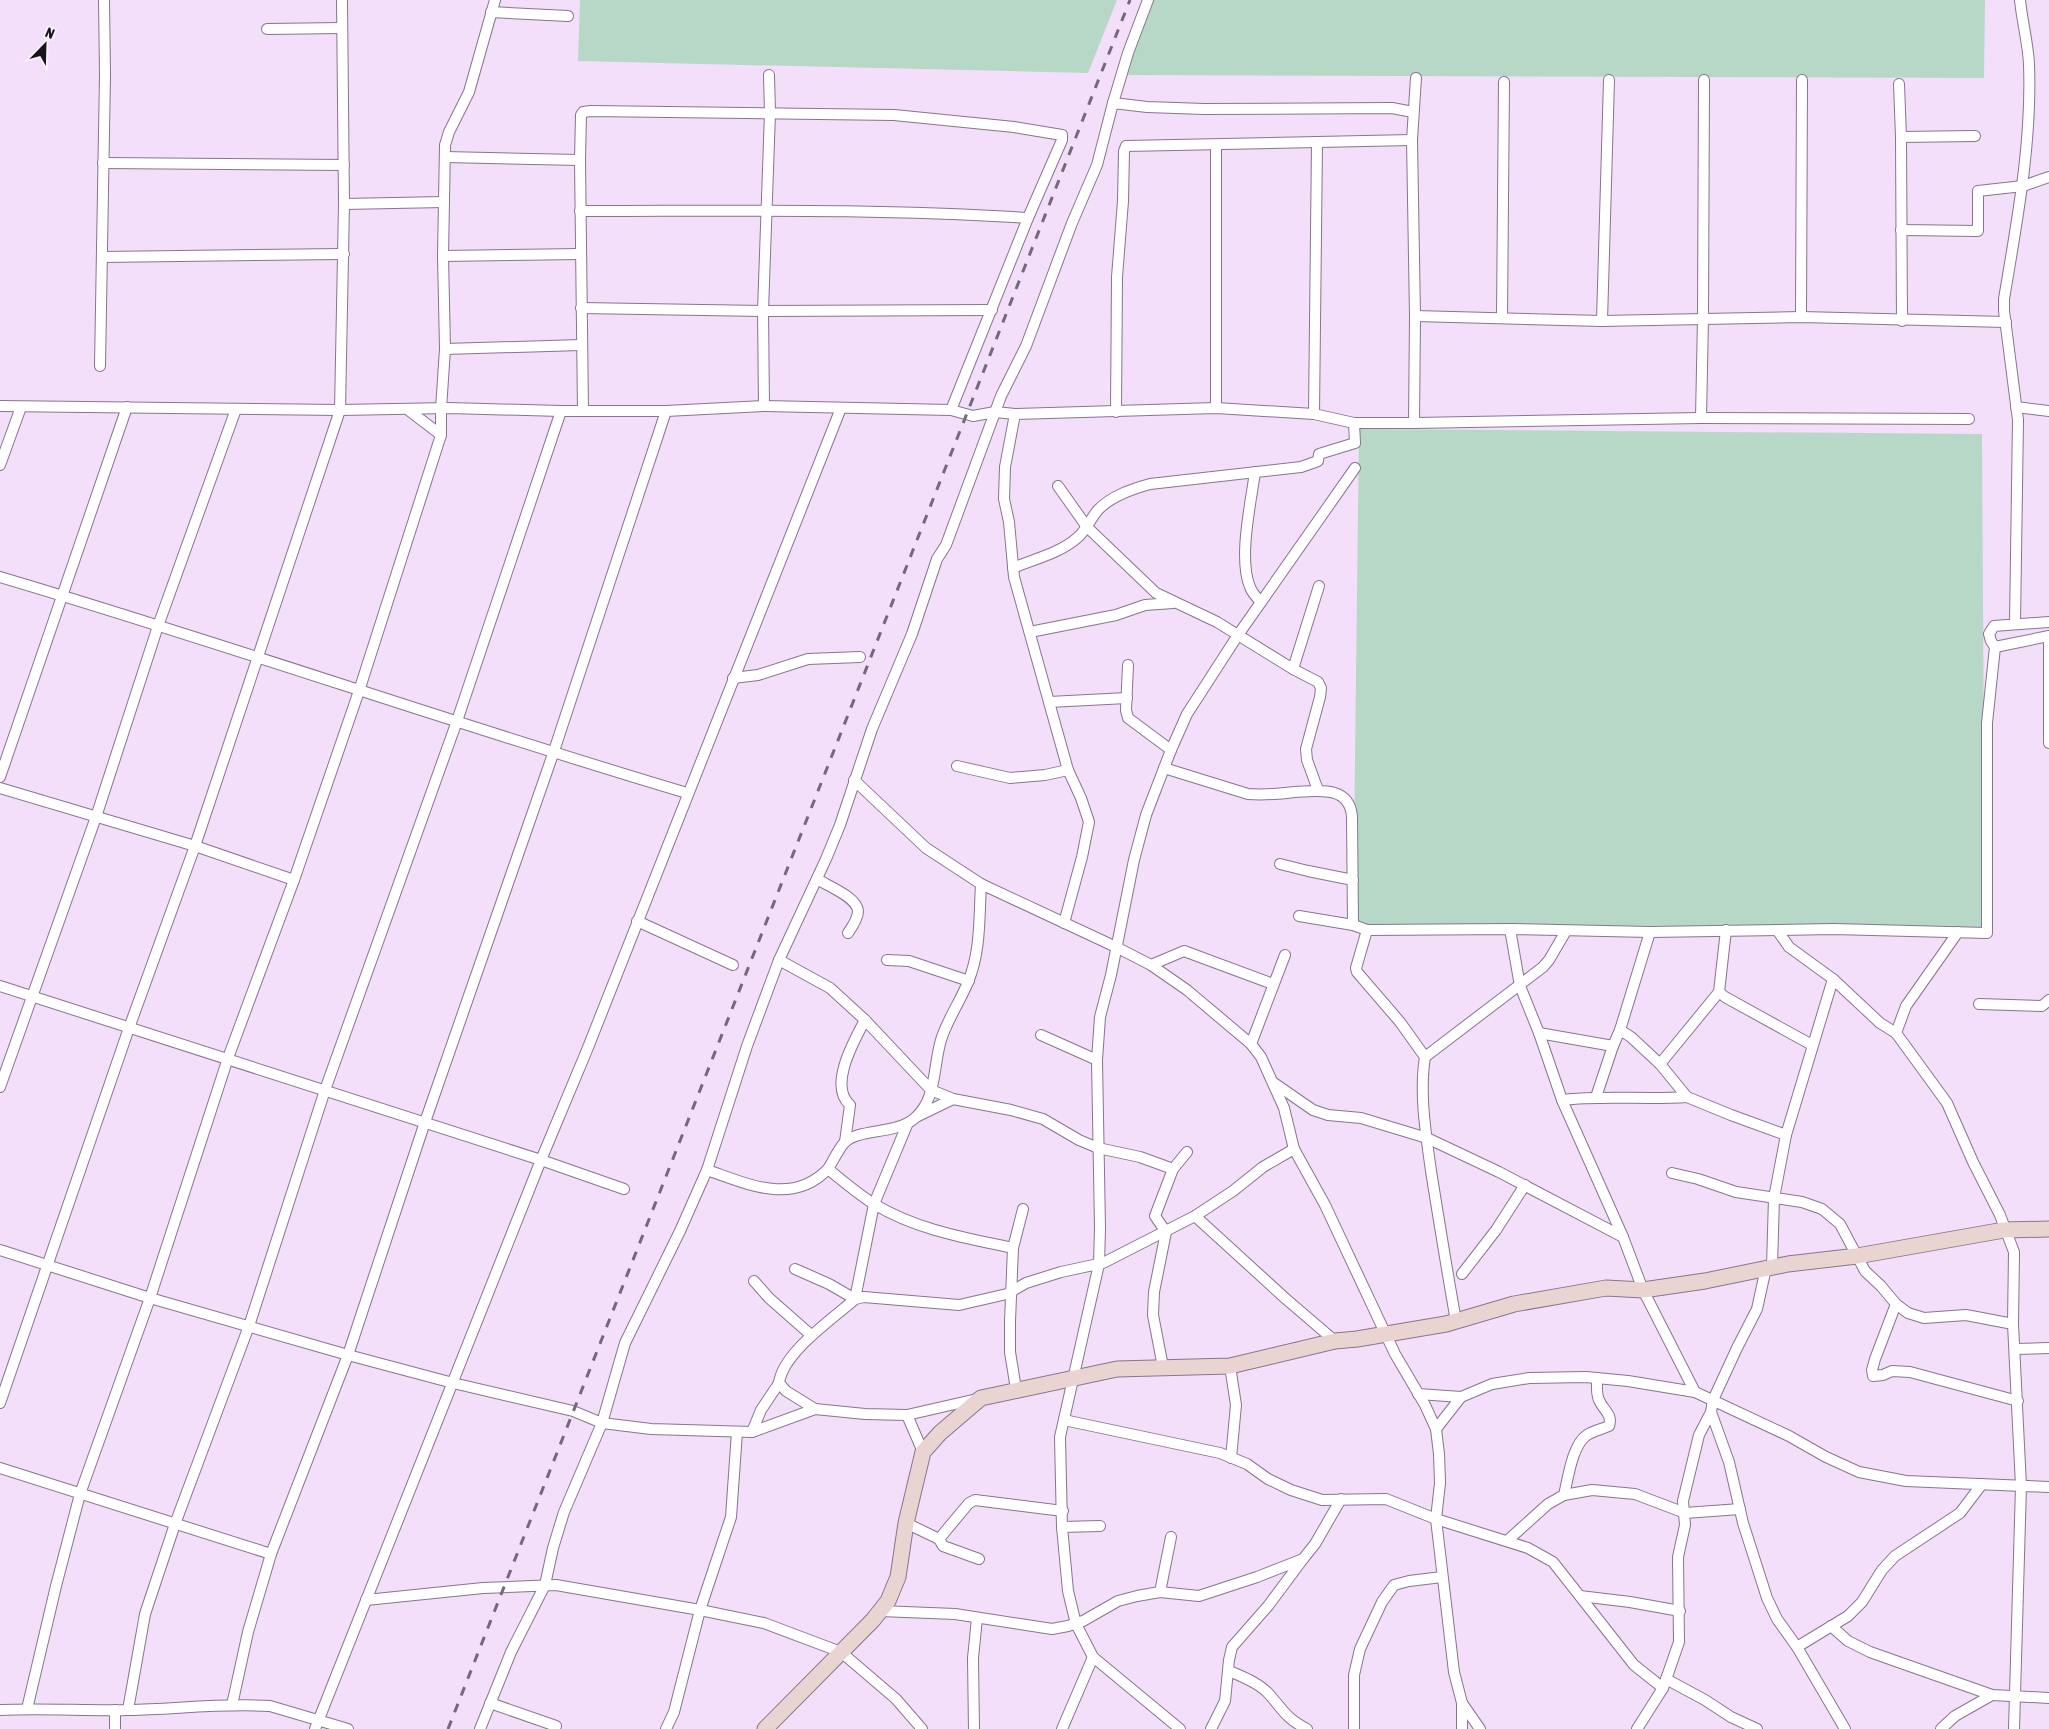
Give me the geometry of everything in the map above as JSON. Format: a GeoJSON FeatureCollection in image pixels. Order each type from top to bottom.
{"type":"FeatureCollection","features":[{"type":"Feature","properties":{"kind":"street"},"geometry":{"type":"LineString","coordinates":[[100,366],[104,0]]}},
{"type":"Feature","properties":{"kind":"street"},"geometry":{"type":"LineString","coordinates":[[0,1403],[129,1028],[195,846],[340,410],[344,254],[342,0]]}},
{"type":"Feature","properties":{"kind":"street"},"geometry":{"type":"LineString","coordinates":[[28,1709],[56,1586],[80,1494],[150,1298],[228,1058],[294,880],[359,691],[441,435],[445,348],[443,256],[445,146],[449,132],[469,92],[495,0]]}},
{"type":"Feature","properties":{"kind":"street"},"geometry":{"type":"LineString","coordinates":[[480,1729],[511,1652],[545,1585],[553,1548],[564,1512],[602,1423],[625,1344],[707,1170],[746,1046],[779,960],[817,879],[840,824],[872,729],[912,634],[937,559],[946,545],[995,412],[1026,346],[1072,223],[1097,166],[1128,52],[1148,0]]}},
{"type":"Feature","properties":{"kind":"street"},"geometry":{"type":"LineString","coordinates":[[2015,624],[2018,438],[2004,299],[2023,186],[2027,134],[2029,62],[2020,0]]}},
{"type":"Feature","properties":{"kind":"street"},"geometry":{"type":"LineString","coordinates":[[491,12],[568,16]]}},
{"type":"Feature","properties":{"kind":"street"},"geometry":{"type":"LineString","coordinates":[[267,29],[342,28]]}},
{"type":"Feature","properties":{"kind":"street"},"geometry":{"type":"LineString","coordinates":[[764,406],[763,311],[770,113],[769,75]]}},
{"type":"Feature","properties":{"kind":"street"},"geometry":{"type":"LineString","coordinates":[[1414,424],[1415,316],[1412,140],[1416,78]]}},
{"type":"Feature","properties":{"kind":"street"},"geometry":{"type":"LineString","coordinates":[[1602,321],[1609,80]]}},
{"type":"Feature","properties":{"kind":"street"},"geometry":{"type":"LineString","coordinates":[[1700,418],[1703,318],[1704,80]]}},
{"type":"Feature","properties":{"kind":"street"},"geometry":{"type":"LineString","coordinates":[[1801,317],[1802,80]]}},
{"type":"Feature","properties":{"kind":"street"},"geometry":{"type":"LineString","coordinates":[[1502,318],[1504,82]]}},
{"type":"Feature","properties":{"kind":"street"},"geometry":{"type":"LineString","coordinates":[[1899,84],[1902,321]]}},
{"type":"Feature","properties":{"kind":"street"},"geometry":{"type":"LineString","coordinates":[[1113,103],[1146,107],[1195,108],[1392,108],[1413,112]]}},
{"type":"Feature","properties":{"kind":"street"},"geometry":{"type":"LineString","coordinates":[[583,411],[580,211],[581,116],[583,112],[591,111],[894,115],[1014,127],[1060,134],[1062,140],[1028,218],[951,410]]}},
{"type":"Feature","properties":{"kind":"street"},"geometry":{"type":"LineString","coordinates":[[1901,138],[1975,136]]}},
{"type":"Feature","properties":{"kind":"street"},"geometry":{"type":"LineString","coordinates":[[1116,412],[1117,277],[1123,201],[1124,149],[1129,145],[1216,145],[1412,140]]}},
{"type":"Feature","properties":{"kind":"street"},"geometry":{"type":"LineString","coordinates":[[1314,414],[1317,142]]}},
{"type":"Feature","properties":{"kind":"street"},"geometry":{"type":"LineString","coordinates":[[1216,145],[1216,408]]}},
{"type":"Feature","properties":{"kind":"street"},"geometry":{"type":"LineString","coordinates":[[445,156],[580,160]]}},
{"type":"Feature","properties":{"kind":"street"},"geometry":{"type":"LineString","coordinates":[[103,163],[344,166]]}},
{"type":"Feature","properties":{"kind":"street"},"geometry":{"type":"LineString","coordinates":[[1901,230],[1978,231],[1978,191],[2023,186],[2049,177]]}},
{"type":"Feature","properties":{"kind":"street"},"geometry":{"type":"LineString","coordinates":[[344,204],[444,202]]}},
{"type":"Feature","properties":{"kind":"street"},"geometry":{"type":"LineString","coordinates":[[580,211],[963,214],[1028,218]]}},
{"type":"Feature","properties":{"kind":"street"},"geometry":{"type":"LineString","coordinates":[[102,257],[344,254]]}},
{"type":"Feature","properties":{"kind":"street"},"geometry":{"type":"LineString","coordinates":[[443,256],[581,254]]}},
{"type":"Feature","properties":{"kind":"street"},"geometry":{"type":"LineString","coordinates":[[581,308],[763,311],[992,310]]}},
{"type":"Feature","properties":{"kind":"street"},"geometry":{"type":"LineString","coordinates":[[1415,316],[1602,321],[1801,317],[1902,321],[2006,322]]}},
{"type":"Feature","properties":{"kind":"street"},"geometry":{"type":"LineString","coordinates":[[445,348],[582,345]]}},
{"type":"Feature","properties":{"kind":"street"},"geometry":{"type":"LineString","coordinates":[[0,406],[666,411],[764,406],[951,410],[973,416],[995,412],[1015,414],[1216,408],[1314,414],[1354,423],[1414,424],[1700,418],[1969,419]]}},
{"type":"Feature","properties":{"kind":"street"},"geometry":{"type":"LineString","coordinates":[[0,465],[21,407]]}},
{"type":"Feature","properties":{"kind":"street"},"geometry":{"type":"LineString","coordinates":[[0,777],[127,407]]}},
{"type":"Feature","properties":{"kind":"street"},"geometry":{"type":"LineString","coordinates":[[2016,407],[2049,411]]}},
{"type":"Feature","properties":{"kind":"street"},"geometry":{"type":"LineString","coordinates":[[316,1725],[541,1160],[587,1050],[687,793],[841,408]]}},
{"type":"Feature","properties":{"kind":"street"},"geometry":{"type":"LineString","coordinates":[[0,1087],[96,817],[158,626],[236,409]]}},
{"type":"Feature","properties":{"kind":"street"},"geometry":{"type":"LineString","coordinates":[[407,409],[441,435]]}},
{"type":"Feature","properties":{"kind":"street"},"geometry":{"type":"LineString","coordinates":[[128,1710],[145,1614],[175,1524],[249,1326],[325,1090],[456,721],[561,411]]}},
{"type":"Feature","properties":{"kind":"street"},"geometry":{"type":"LineString","coordinates":[[232,1704],[248,1632],[271,1554],[348,1355],[425,1122],[553,754],[666,411]]}},
{"type":"Feature","properties":{"kind":"street"},"geometry":{"type":"LineString","coordinates":[[1015,414],[1005,467],[1004,499],[1009,522],[1014,577],[1068,770],[1081,798],[1089,822],[1082,857],[1064,923]]}},
{"type":"Feature","properties":{"kind":"street"},"geometry":{"type":"LineString","coordinates":[[1013,568],[1075,540],[1087,527],[1099,509],[1131,489],[1150,484],[1294,469],[1318,461],[1319,454],[1355,443],[1354,423]]}},
{"type":"Feature","properties":{"kind":"street"},"geometry":{"type":"LineString","coordinates":[[1180,1729],[1093,1657],[1076,1624],[1068,1591],[1062,1527],[1060,1437],[1099,1264],[1097,1060],[1100,1016],[1136,851],[1146,815],[1187,714],[1238,635],[1355,468]]}},
{"type":"Feature","properties":{"kind":"street"},"geometry":{"type":"LineString","coordinates":[[1255,472],[1247,522],[1245,570],[1249,587],[1261,602]]}},
{"type":"Feature","properties":{"kind":"street"},"geometry":{"type":"LineString","coordinates":[[1058,486],[1087,527],[1156,593],[1217,622],[1293,669],[1318,682],[1321,688],[1306,750],[1307,760],[1318,790]]}},
{"type":"Feature","properties":{"kind":"street"},"geometry":{"type":"LineString","coordinates":[[0,577],[257,656],[553,754],[687,793]]}},
{"type":"Feature","properties":{"kind":"street"},"geometry":{"type":"LineString","coordinates":[[1293,669],[1319,586]]}},
{"type":"Feature","properties":{"kind":"street"},"geometry":{"type":"LineString","coordinates":[[1030,632],[1116,615],[1145,606],[1176,603]]}},
{"type":"Feature","properties":{"kind":"street"},"geometry":{"type":"LineString","coordinates":[[1299,916],[1353,925],[1367,930],[1510,929],[1650,932],[1777,930],[1987,933],[1987,723],[1995,647],[1989,634],[1994,626],[2049,622]]}},
{"type":"Feature","properties":{"kind":"street"},"geometry":{"type":"LineString","coordinates":[[1995,647],[2049,636],[2049,743]]}},
{"type":"Feature","properties":{"kind":"street"},"geometry":{"type":"LineString","coordinates":[[733,678],[758,675],[808,659],[860,657]]}},
{"type":"Feature","properties":{"kind":"street"},"geometry":{"type":"LineString","coordinates":[[1128,664],[1128,718],[1171,750]]}},
{"type":"Feature","properties":{"kind":"street"},"geometry":{"type":"LineString","coordinates":[[1049,702],[1127,698]]}},
{"type":"Feature","properties":{"kind":"street"},"geometry":{"type":"LineString","coordinates":[[957,766],[1010,778],[1045,775],[1068,770]]}},
{"type":"Feature","properties":{"kind":"street"},"geometry":{"type":"LineString","coordinates":[[1164,768],[1248,794],[1259,795],[1318,790],[1333,792],[1346,799],[1351,806],[1353,925]]}},
{"type":"Feature","properties":{"kind":"street"},"geometry":{"type":"LineString","coordinates":[[854,780],[926,848],[981,884],[1152,965],[1187,990],[1251,1044],[1261,1057],[1284,1108],[1294,1149],[1325,1205],[1395,1354],[1436,1430],[1440,1483],[1436,1518],[1454,1672],[1462,1703],[1462,1729]]}},
{"type":"Feature","properties":{"kind":"street"},"geometry":{"type":"LineString","coordinates":[[0,788],[195,846],[294,880]]}},
{"type":"Feature","properties":{"kind":"street"},"geometry":{"type":"LineString","coordinates":[[1280,864],[1353,880]]}},
{"type":"Feature","properties":{"kind":"street"},"geometry":{"type":"LineString","coordinates":[[817,879],[847,896],[856,904],[858,911],[848,934]]}},
{"type":"Feature","properties":{"kind":"street"},"geometry":{"type":"LineString","coordinates":[[855,1299],[874,1204],[907,1125],[925,1105],[931,1090],[941,1040],[969,981],[978,948],[981,884]]}},
{"type":"Feature","properties":{"kind":"street"},"geometry":{"type":"LineString","coordinates":[[637,921],[733,965]]}},
{"type":"Feature","properties":{"kind":"street"},"geometry":{"type":"LineString","coordinates":[[1510,929],[1520,986],[1539,1033],[1562,1100],[1623,1237],[1644,1290],[1695,1392]]}},
{"type":"Feature","properties":{"kind":"street"},"geometry":{"type":"LineString","coordinates":[[1367,930],[1356,968],[1357,972],[1400,1022],[1426,1057]]}},
{"type":"Feature","properties":{"kind":"street"},"geometry":{"type":"LineString","coordinates":[[1660,1064],[1719,992],[1726,930]]}},
{"type":"Feature","properties":{"kind":"street"},"geometry":{"type":"LineString","coordinates":[[1777,930],[1789,947],[1833,978],[1880,1023],[1896,1033],[1948,1103],[1973,1162],[2000,1215],[2004,1230],[2014,1252],[2013,1324],[2016,1349],[2021,1486],[2014,1729]]}},
{"type":"Feature","properties":{"kind":"street"},"geometry":{"type":"LineString","coordinates":[[1456,1321],[1443,1251],[1427,1138],[1422,1076],[1426,1057],[1520,986],[1549,960],[1566,931]]}},
{"type":"Feature","properties":{"kind":"street"},"geometry":{"type":"LineString","coordinates":[[1596,1097],[1620,1030],[1650,932]]}},
{"type":"Feature","properties":{"kind":"street"},"geometry":{"type":"LineString","coordinates":[[1896,1033],[1901,1014],[1958,932]]}},
{"type":"Feature","properties":{"kind":"street"},"geometry":{"type":"LineString","coordinates":[[1152,965],[1184,951],[1272,984]]}},
{"type":"Feature","properties":{"kind":"street"},"geometry":{"type":"LineString","coordinates":[[1251,1044],[1272,984],[1285,954]]}},
{"type":"Feature","properties":{"kind":"street"},"geometry":{"type":"LineString","coordinates":[[779,960],[830,988],[865,1020],[931,1090],[954,1099],[1012,1110],[1043,1119],[1079,1140],[1098,1148],[1140,1157],[1173,1170]]}},
{"type":"Feature","properties":{"kind":"street"},"geometry":{"type":"LineString","coordinates":[[887,960],[909,961],[969,981]]}},
{"type":"Feature","properties":{"kind":"street"},"geometry":{"type":"LineString","coordinates":[[1637,1729],[1664,1684],[1679,1642],[1678,1557],[1685,1526],[1683,1501],[1699,1435],[1711,1412],[1713,1400],[1755,1313],[1769,1267],[1774,1198],[1786,1135],[1833,978]]}},
{"type":"Feature","properties":{"kind":"street"},"geometry":{"type":"LineString","coordinates":[[0,986],[425,1122],[624,1189]]}},
{"type":"Feature","properties":{"kind":"street"},"geometry":{"type":"LineString","coordinates":[[1719,992],[1812,1045]]}},
{"type":"Feature","properties":{"kind":"street"},"geometry":{"type":"LineString","coordinates":[[1979,1004],[2042,1006],[2049,1000]]}},
{"type":"Feature","properties":{"kind":"street"},"geometry":{"type":"LineString","coordinates":[[707,1170],[765,1188],[789,1190],[807,1186],[828,1169],[845,1142],[850,1105],[845,1102],[842,1095],[841,1082],[853,1043],[865,1020]]}},
{"type":"Feature","properties":{"kind":"street"},"geometry":{"type":"LineString","coordinates":[[1620,1030],[1631,1037],[1660,1064],[1687,1097]]}},
{"type":"Feature","properties":{"kind":"street"},"geometry":{"type":"LineString","coordinates":[[1539,1033],[1613,1046]]}},
{"type":"Feature","properties":{"kind":"street"},"geometry":{"type":"LineString","coordinates":[[1041,1035],[1097,1060]]}},
{"type":"Feature","properties":{"kind":"street"},"geometry":{"type":"LineString","coordinates":[[1274,1083],[1313,1110],[1328,1115],[1362,1118],[1427,1138],[1524,1185],[1623,1237]]}},
{"type":"Feature","properties":{"kind":"street"},"geometry":{"type":"LineString","coordinates":[[1562,1100],[1596,1097],[1655,1099],[1687,1097],[1786,1135]]}},
{"type":"Feature","properties":{"kind":"street"},"geometry":{"type":"LineString","coordinates":[[917,1116],[954,1099]]}},
{"type":"Feature","properties":{"kind":"street"},"geometry":{"type":"LineString","coordinates":[[845,1142],[860,1135],[907,1125]]}},
{"type":"Feature","properties":{"kind":"street"},"geometry":{"type":"LineString","coordinates":[[752,1432],[761,1410],[779,1383],[780,1374],[811,1335],[855,1299],[864,1297],[959,1305],[1012,1292],[1026,1283],[1061,1272],[1099,1264],[1195,1216],[1262,1167],[1294,1149]]}},
{"type":"Feature","properties":{"kind":"street"},"geometry":{"type":"LineString","coordinates":[[1163,1366],[1153,1315],[1154,1292],[1166,1232],[1155,1216],[1173,1170],[1187,1152]]}},
{"type":"Feature","properties":{"kind":"street"},"geometry":{"type":"LineString","coordinates":[[828,1169],[874,1204],[905,1219],[940,1233],[1013,1248]]}},
{"type":"Feature","properties":{"kind":"street"},"geometry":{"type":"LineString","coordinates":[[1672,1173],[1698,1179],[1736,1192],[1802,1202],[1822,1208],[1840,1224],[1865,1271],[1908,1314],[1924,1318],[1966,1315],[2013,1324]]}},
{"type":"Feature","properties":{"kind":"street"},"geometry":{"type":"LineString","coordinates":[[1462,1274],[1496,1230],[1524,1185]]}},
{"type":"Feature","properties":{"kind":"street"},"geometry":{"type":"LineString","coordinates":[[1016,1389],[1010,1352],[1013,1248],[1023,1210]]}},
{"type":"Feature","properties":{"kind":"street"},"geometry":{"type":"LineString","coordinates":[[1195,1216],[1335,1341]]}},
{"type":"Feature","properties":{"kind":"street"},"geometry":{"type":"LineString","coordinates":[[779,1383],[786,1391],[816,1409],[865,1414],[907,1415],[1016,1389],[1073,1379],[1117,1368],[1230,1366],[1335,1341],[1357,1339],[1456,1321],[1514,1304],[1606,1288],[1644,1290],[1705,1281],[1769,1267],[1857,1256],[2004,1230],[2049,1229]]}},
{"type":"Feature","properties":{"kind":"street"},"geometry":{"type":"LineString","coordinates":[[0,1250],[150,1298],[348,1355],[573,1412],[602,1423],[651,1430],[694,1429],[752,1432],[816,1409]]}},
{"type":"Feature","properties":{"kind":"street"},"geometry":{"type":"LineString","coordinates":[[795,1269],[829,1284],[855,1299]]}},
{"type":"Feature","properties":{"kind":"street"},"geometry":{"type":"LineString","coordinates":[[754,1281],[769,1298],[811,1335]]}},
{"type":"Feature","properties":{"kind":"street"},"geometry":{"type":"LineString","coordinates":[[1896,1304],[1875,1359],[1872,1370],[1873,1376],[1883,1375],[1892,1371],[1910,1372],[2018,1401]]}},
{"type":"Feature","properties":{"kind":"street"},"geometry":{"type":"LineString","coordinates":[[2016,1349],[2049,1348]]}},
{"type":"Feature","properties":{"kind":"street"},"geometry":{"type":"LineString","coordinates":[[1230,1366],[1236,1406],[1231,1458]]}},
{"type":"Feature","properties":{"kind":"street"},"geometry":{"type":"LineString","coordinates":[[1418,1394],[1461,1397],[1492,1384],[1529,1378],[1597,1378],[1628,1381],[1695,1392],[1789,1436],[1826,1457],[1859,1472],[1906,1481],[2049,1487]]}},
{"type":"Feature","properties":{"kind":"street"},"geometry":{"type":"LineString","coordinates":[[1564,1495],[1571,1464],[1578,1446],[1585,1436],[1609,1426],[1611,1421],[1610,1416],[1599,1400],[1597,1378]]}},
{"type":"Feature","properties":{"kind":"street"},"geometry":{"type":"LineString","coordinates":[[1436,1430],[1461,1397]]}},
{"type":"Feature","properties":{"kind":"street"},"geometry":{"type":"LineString","coordinates":[[765,1729],[888,1601],[898,1577],[906,1523],[923,1452],[940,1433],[981,1398]]}},
{"type":"Feature","properties":{"kind":"street"},"geometry":{"type":"LineString","coordinates":[[1711,1412],[1729,1462],[1740,1509],[1767,1598],[1777,1619],[1797,1647],[1845,1729]]}},
{"type":"Feature","properties":{"kind":"street"},"geometry":{"type":"LineString","coordinates":[[907,1415],[923,1452]]}},
{"type":"Feature","properties":{"kind":"street"},"geometry":{"type":"LineString","coordinates":[[1064,1420],[1220,1454],[1247,1464],[1268,1479],[1291,1490],[1322,1500],[1386,1499],[1436,1518],[1528,1548],[1552,1562],[1634,1665],[1664,1684],[1705,1700],[1732,1717],[1757,1729]]}},
{"type":"Feature","properties":{"kind":"street"},"geometry":{"type":"LineString","coordinates":[[666,1729],[674,1712],[700,1610],[731,1518],[737,1432]]}},
{"type":"Feature","properties":{"kind":"street"},"geometry":{"type":"LineString","coordinates":[[0,1468],[271,1554]]}},
{"type":"Feature","properties":{"kind":"street"},"geometry":{"type":"LineString","coordinates":[[1797,1647],[1848,1616],[1862,1602],[1882,1570],[1895,1556],[1960,1513],[1982,1484]]}},
{"type":"Feature","properties":{"kind":"street"},"geometry":{"type":"LineString","coordinates":[[1507,1541],[1548,1504],[1564,1495],[1592,1490],[1635,1494],[1685,1513],[1740,1509]]}},
{"type":"Feature","properties":{"kind":"street"},"geometry":{"type":"LineString","coordinates":[[1210,1729],[1226,1701],[1232,1647],[1268,1606],[1315,1544],[1341,1499]]}},
{"type":"Feature","properties":{"kind":"street"},"geometry":{"type":"LineString","coordinates":[[939,1540],[969,1503],[975,1500],[1062,1511]]}},
{"type":"Feature","properties":{"kind":"street"},"geometry":{"type":"LineString","coordinates":[[906,1523],[939,1540],[943,1546],[979,1559]]}},
{"type":"Feature","properties":{"kind":"street"},"geometry":{"type":"LineString","coordinates":[[1062,1527],[1100,1526]]}},
{"type":"Feature","properties":{"kind":"street"},"geometry":{"type":"LineString","coordinates":[[1160,1592],[1171,1537]]}},
{"type":"Feature","properties":{"kind":"street"},"geometry":{"type":"LineString","coordinates":[[880,1611],[955,1614],[1052,1629],[1076,1624],[1118,1602],[1137,1596],[1160,1592],[1199,1596],[1257,1577],[1303,1559]]}},
{"type":"Feature","properties":{"kind":"street"},"geometry":{"type":"LineString","coordinates":[[1354,1729],[1354,1675],[1360,1649],[1382,1602],[1394,1585],[1409,1580],[1442,1577]]}},
{"type":"Feature","properties":{"kind":"street"},"geometry":{"type":"LineString","coordinates":[[366,1600],[483,1588],[556,1585],[764,1623],[841,1652],[896,1699],[922,1729]]}},
{"type":"Feature","properties":{"kind":"street"},"geometry":{"type":"LineString","coordinates":[[1580,1596],[1680,1611]]}},
{"type":"Feature","properties":{"kind":"street"},"geometry":{"type":"LineString","coordinates":[[974,1729],[973,1658],[977,1618]]}},
{"type":"Feature","properties":{"kind":"street"},"geometry":{"type":"LineString","coordinates":[[1831,1626],[1848,1641],[1870,1652],[1992,1695],[2049,1698]]}},
{"type":"Feature","properties":{"kind":"street"},"geometry":{"type":"LineString","coordinates":[[1062,1729],[1093,1657]]}},
{"type":"Feature","properties":{"kind":"street"},"geometry":{"type":"LineString","coordinates":[[1229,1671],[1266,1691],[1288,1718],[1307,1729]]}},
{"type":"Feature","properties":{"kind":"street"},"geometry":{"type":"LineString","coordinates":[[1941,1729],[1955,1716],[1992,1695]]}},
{"type":"Feature","properties":{"kind":"street"},"geometry":{"type":"LineString","coordinates":[[490,1703],[556,1726]]}},
{"type":"Feature","properties":{"kind":"street"},"geometry":{"type":"LineString","coordinates":[[1462,1703],[1480,1729]]}},
{"type":"Feature","properties":{"kind":"street"},"geometry":{"type":"LineString","coordinates":[[0,1710],[128,1710],[232,1704],[270,1706],[316,1725],[348,1729]]}},
{"type":"Feature","properties":{"kind":"street"},"geometry":{"type":"LineString","coordinates":[[115,1710],[116,1729]]}},
{"type":"Feature","properties":{"kind":"green space"},"geometry":{"type":"Polygon","coordinates":[[[580,0],[1117,0],[1088,73],[578,61],[580,0]]]}},
{"type":"Feature","properties":{"kind":"green space"},"geometry":{"type":"Polygon","coordinates":[[[1152,0],[1985,0],[1984,78],[1122,75],[1152,0]]]}},
{"type":"Feature","properties":{"kind":"green space"},"geometry":{"type":"Polygon","coordinates":[[[1359,429],[1982,434],[1985,927],[1353,925],[1359,429]]]}},
{"type":"Feature","properties":{"kind":"railway"},"geometry":{"type":"LineString","coordinates":[[448,1729],[1130,0]]}}]}
